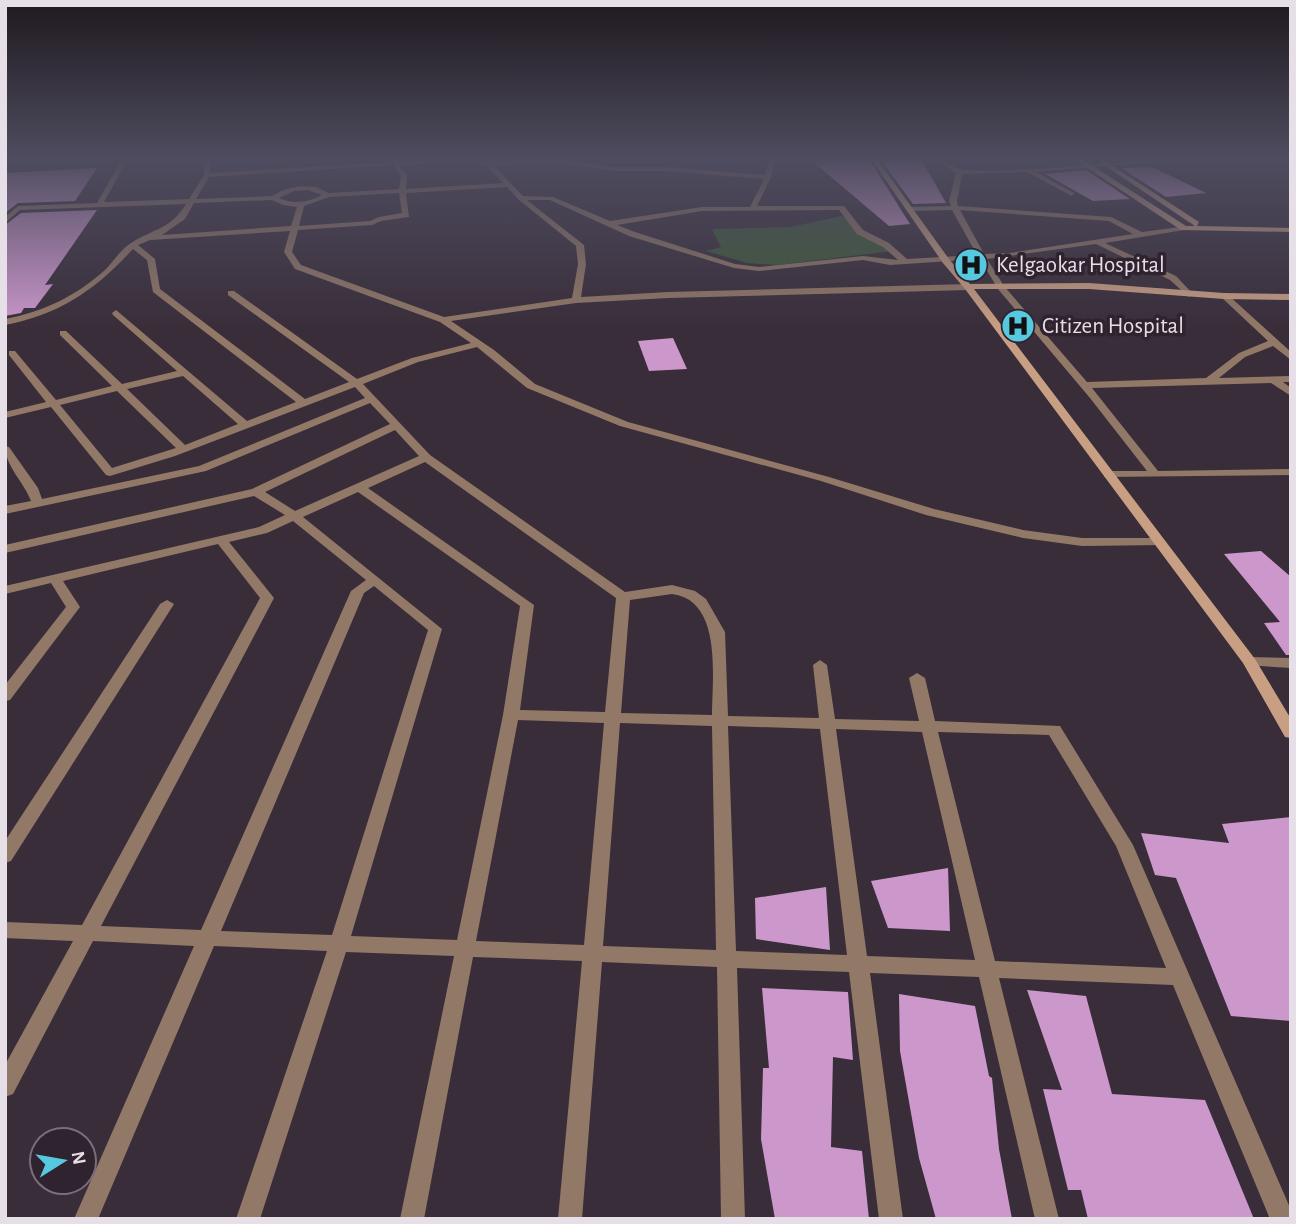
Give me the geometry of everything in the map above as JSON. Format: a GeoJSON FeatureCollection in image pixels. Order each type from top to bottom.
{"type":"FeatureCollection","features":[{"type":"Feature","properties":{"kind":"street"},"geometry":{"type":"LineString","coordinates":[[5,322],[32,317],[58,306],[108,271],[132,246],[162,232],[182,216]]}},
{"type":"Feature","properties":{"kind":"street"},"geometry":{"type":"LineString","coordinates":[[298,216],[288,252],[299,267],[443,320],[479,344],[531,386],[624,424],[812,475],[930,512],[1023,534],[1082,542],[1159,542]]}},
{"type":"Feature","properties":{"kind":"street"},"geometry":{"type":"LineString","coordinates":[[147,238],[372,223],[379,219],[398,216]]}},
{"type":"Feature","properties":{"kind":"street"},"geometry":{"type":"LineString","coordinates":[[543,216],[580,245],[582,264],[576,300]]}},
{"type":"Feature","properties":{"kind":"street"},"geometry":{"type":"LineString","coordinates":[[591,216],[632,234],[734,266],[758,269],[863,258],[890,263],[946,261],[1184,228],[1291,228]]}},
{"type":"Feature","properties":{"kind":"street"},"geometry":{"type":"LineString","coordinates":[[608,224],[657,216]]}},
{"type":"Feature","properties":{"kind":"street"},"geometry":{"type":"LineString","coordinates":[[847,216],[860,232],[886,245],[905,262]]}},
{"type":"Feature","properties":{"kind":"street"},"geometry":{"type":"LineString","coordinates":[[914,216],[1250,662],[1291,733]]}},
{"type":"Feature","properties":{"kind":"street"},"geometry":{"type":"LineString","coordinates":[[959,216],[1001,286],[1155,474]]}},
{"type":"Feature","properties":{"kind":"street"},"geometry":{"type":"LineString","coordinates":[[1070,216],[1111,219],[1142,235]]}},
{"type":"Feature","properties":{"kind":"street"},"geometry":{"type":"LineString","coordinates":[[1165,216],[1184,228]]}},
{"type":"Feature","properties":{"kind":"street"},"geometry":{"type":"LineString","coordinates":[[1184,216],[1198,225],[1291,228]]}},
{"type":"Feature","properties":{"kind":"street"},"geometry":{"type":"LineString","coordinates":[[1097,242],[1173,278],[1189,293]]}},
{"type":"Feature","properties":{"kind":"street"},"geometry":{"type":"LineString","coordinates":[[132,246],[151,259],[156,290],[304,403]]}},
{"type":"Feature","properties":{"kind":"street"},"geometry":{"type":"LineString","coordinates":[[443,320],[576,300],[668,295],[1089,286],[1224,296],[1291,297]]}},
{"type":"Feature","properties":{"kind":"street"},"geometry":{"type":"LineString","coordinates":[[231,293],[357,383],[426,457],[623,597],[644,592],[685,590],[699,600],[718,632],[733,1219]]}},
{"type":"Feature","properties":{"kind":"street"},"geometry":{"type":"LineString","coordinates":[[1224,296],[1291,357]]}},
{"type":"Feature","properties":{"kind":"street"},"geometry":{"type":"LineString","coordinates":[[116,313],[247,426]]}},
{"type":"Feature","properties":{"kind":"street"},"geometry":{"type":"LineString","coordinates":[[63,333],[183,449]]}},
{"type":"Feature","properties":{"kind":"street"},"geometry":{"type":"LineString","coordinates":[[1206,383],[1242,355],[1273,340],[1291,339]]}},
{"type":"Feature","properties":{"kind":"street"},"geometry":{"type":"LineString","coordinates":[[12,353],[110,473],[247,426],[415,360],[479,344]]}},
{"type":"Feature","properties":{"kind":"street"},"geometry":{"type":"LineString","coordinates":[[5,415],[185,372]]}},
{"type":"Feature","properties":{"kind":"street"},"geometry":{"type":"LineString","coordinates":[[1083,385],[1291,379]]}},
{"type":"Feature","properties":{"kind":"street"},"geometry":{"type":"LineString","coordinates":[[1274,380],[1291,393]]}},
{"type":"Feature","properties":{"kind":"street"},"geometry":{"type":"LineString","coordinates":[[5,510],[202,469],[372,399]]}},
{"type":"Feature","properties":{"kind":"street"},"geometry":{"type":"LineString","coordinates":[[5,549],[256,492],[397,425]]}},
{"type":"Feature","properties":{"kind":"street"},"geometry":{"type":"LineString","coordinates":[[5,449],[32,488],[38,504]]}},
{"type":"Feature","properties":{"kind":"street"},"geometry":{"type":"LineString","coordinates":[[5,590],[263,530],[426,457]]}},
{"type":"Feature","properties":{"kind":"street"},"geometry":{"type":"LineString","coordinates":[[1108,475],[1291,472]]}},
{"type":"Feature","properties":{"kind":"street"},"geometry":{"type":"LineString","coordinates":[[359,488],[527,605],[511,715],[412,1219]]}},
{"type":"Feature","properties":{"kind":"street"},"geometry":{"type":"LineString","coordinates":[[248,1219],[339,944],[435,629],[295,516],[256,492]]}},
{"type":"Feature","properties":{"kind":"street"},"geometry":{"type":"LineString","coordinates":[[5,1087],[267,598],[220,540]]}},
{"type":"Feature","properties":{"kind":"street"},"geometry":{"type":"LineString","coordinates":[[5,696],[73,607],[55,579]]}},
{"type":"Feature","properties":{"kind":"street"},"geometry":{"type":"LineString","coordinates":[[86,1219],[358,591],[374,580]]}},
{"type":"Feature","properties":{"kind":"street"},"geometry":{"type":"LineString","coordinates":[[570,1219],[623,597]]}},
{"type":"Feature","properties":{"kind":"street"},"geometry":{"type":"LineString","coordinates":[[5,856],[167,604]]}},
{"type":"Feature","properties":{"kind":"street"},"geometry":{"type":"LineString","coordinates":[[1250,662],[1291,663]]}},
{"type":"Feature","properties":{"kind":"street"},"geometry":{"type":"LineString","coordinates":[[820,665],[891,1219]]}},
{"type":"Feature","properties":{"kind":"street"},"geometry":{"type":"LineString","coordinates":[[917,678],[1047,1219]]}},
{"type":"Feature","properties":{"kind":"street"},"geometry":{"type":"LineString","coordinates":[[511,715],[1054,730],[1124,845],[1282,1219]]}},
{"type":"Feature","properties":{"kind":"street"},"geometry":{"type":"LineString","coordinates":[[5,930],[1180,977]]}},
{"type":"Feature","properties":{"kind":"green space"},"geometry":{"type":"Polygon","coordinates":[[[842,216],[893,251],[777,265],[747,263],[706,251],[721,247],[712,229],[790,227],[842,216]]]}},
{"type":"Feature","properties":{"kind":"building"},"geometry":{"type":"Polygon","coordinates":[[[17,216],[93,216],[45,285],[53,284],[35,308],[24,308],[21,313],[5,316],[5,225],[17,216]]]}},
{"type":"Feature","properties":{"kind":"building"},"geometry":{"type":"Polygon","coordinates":[[[877,216],[905,216],[910,224],[889,226],[877,216]]]}},
{"type":"Feature","properties":{"kind":"building"},"geometry":{"type":"Polygon","coordinates":[[[673,338],[687,369],[649,371],[638,341],[673,338]]]}},
{"type":"Feature","properties":{"kind":"building"},"geometry":{"type":"Polygon","coordinates":[[[1261,551],[1291,577],[1291,655],[1286,655],[1264,623],[1280,622],[1224,554],[1261,551]]]}},
{"type":"Feature","properties":{"kind":"building"},"geometry":{"type":"Polygon","coordinates":[[[1291,817],[1291,1021],[1231,1016],[1176,878],[1155,875],[1141,833],[1229,843],[1222,824],[1291,817]]]}},
{"type":"Feature","properties":{"kind":"building"},"geometry":{"type":"Polygon","coordinates":[[[948,868],[950,931],[888,928],[871,881],[948,868]]]}},
{"type":"Feature","properties":{"kind":"building"},"geometry":{"type":"Polygon","coordinates":[[[826,887],[830,950],[756,939],[755,898],[826,887]]]}},
{"type":"Feature","properties":{"kind":"building"},"geometry":{"type":"Polygon","coordinates":[[[762,988],[848,992],[853,1060],[833,1057],[831,1147],[862,1151],[869,1219],[775,1219],[761,1139],[763,1068],[769,1068],[762,988]]]}},
{"type":"Feature","properties":{"kind":"building"},"geometry":{"type":"Polygon","coordinates":[[[1027,990],[1086,996],[1112,1094],[1205,1100],[1254,1219],[1088,1219],[1081,1190],[1068,1190],[1043,1089],[1062,1090],[1027,990]]]}},
{"type":"Feature","properties":{"kind":"building"},"geometry":{"type":"Polygon","coordinates":[[[899,994],[975,1006],[989,1076],[992,1078],[999,1149],[1012,1219],[936,1219],[919,1158],[900,1051],[899,994]]]}},
{"type":"Feature","properties":{"kind":"place","name":"Kelgaokar Hospital"},"geometry":{"type":"Point","coordinates":[971,265]}},
{"type":"Feature","properties":{"kind":"place","name":"Citizen Hospital"},"geometry":{"type":"Point","coordinates":[1018,326]}}]}
